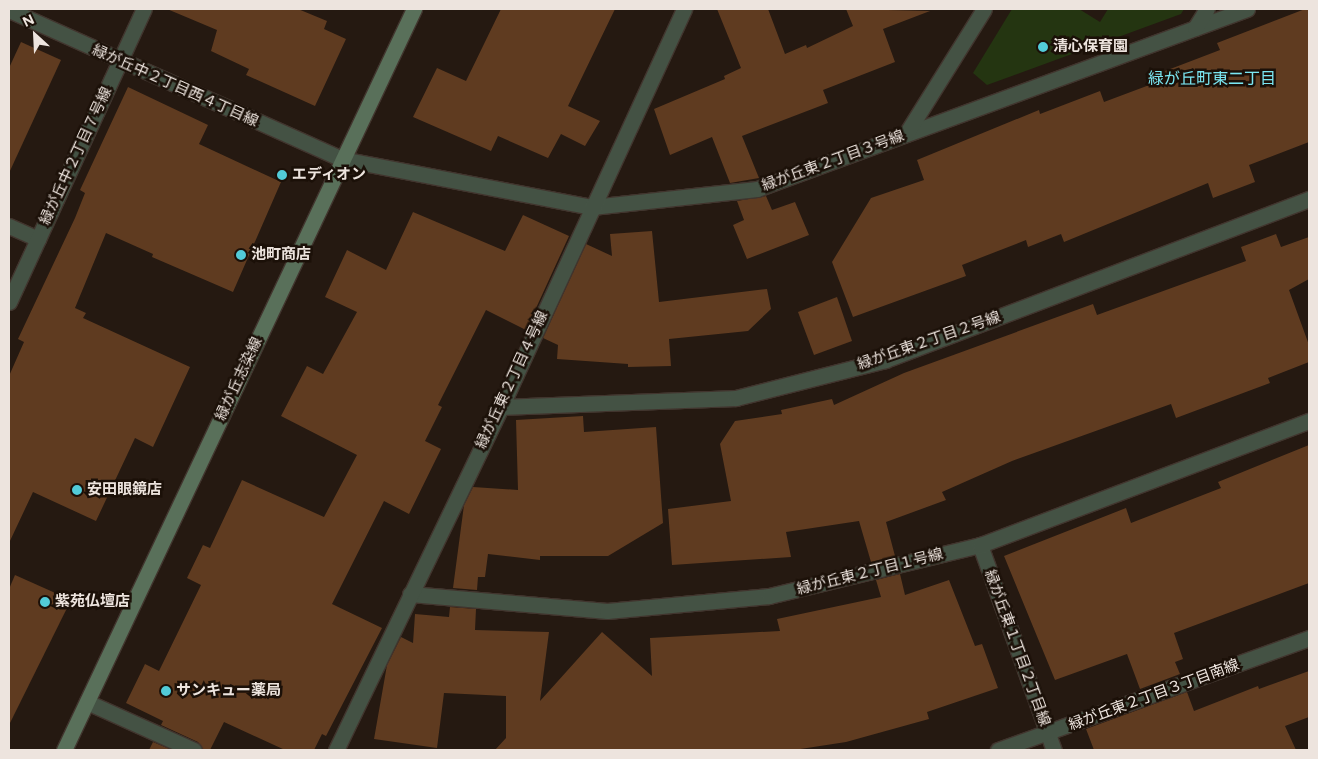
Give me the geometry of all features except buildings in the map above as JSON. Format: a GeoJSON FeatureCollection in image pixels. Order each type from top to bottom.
{"type":"FeatureCollection","features":[{"type":"Feature","properties":{"kind":"street","name":"緑が丘中２丁目７号線"},"geometry":{"type":"LineString","coordinates":[[9,302],[144,9]]}},
{"type":"Feature","properties":{"kind":"street","name":"緑が丘志染線"},"geometry":{"type":"LineString","coordinates":[[64,750],[414,9]]}},
{"type":"Feature","properties":{"kind":"street","name":"緑が丘東２丁目４号線"},"geometry":{"type":"LineString","coordinates":[[336,750],[501,407],[684,9]]}},
{"type":"Feature","properties":{"kind":"street"},"geometry":{"type":"LineString","coordinates":[[906,134],[984,9]]}},
{"type":"Feature","properties":{"kind":"street"},"geometry":{"type":"LineString","coordinates":[[1195,28],[1207,9]]}},
{"type":"Feature","properties":{"kind":"street","name":"緑が丘東２丁目３号線"},"geometry":{"type":"LineString","coordinates":[[342,159],[592,207],[757,189],[1247,9]]}},
{"type":"Feature","properties":{"kind":"street","name":"緑が丘中２丁目西４丁目線"},"geometry":{"type":"LineString","coordinates":[[9,10],[120,62],[342,159]]}},
{"type":"Feature","properties":{"kind":"street","name":"緑が丘東２丁目２号線"},"geometry":{"type":"LineString","coordinates":[[501,407],[736,398],[885,360],[1309,199]]}},
{"type":"Feature","properties":{"kind":"street"},"geometry":{"type":"LineString","coordinates":[[9,226],[38,239]]}},
{"type":"Feature","properties":{"kind":"street","name":"緑が丘東２丁目１号線"},"geometry":{"type":"LineString","coordinates":[[410,594],[607,611],[769,596],[980,545],[1309,421]]}},
{"type":"Feature","properties":{"kind":"street","name":"緑が丘東１丁目２丁目線"},"geometry":{"type":"LineString","coordinates":[[980,545],[1054,750]]}},
{"type":"Feature","properties":{"kind":"street","name":"緑が丘東２丁目３丁目南線"},"geometry":{"type":"LineString","coordinates":[[998,750],[1048,734],[1309,638]]}},
{"type":"Feature","properties":{"kind":"street"},"geometry":{"type":"LineString","coordinates":[[87,702],[194,750]]}},
{"type":"Feature","properties":{"kind":"green space","name":"清心保育園"},"geometry":{"type":"Polygon","coordinates":[[[1012,9],[1079,9],[1100,22],[1108,9],[1184,9],[1181,14],[987,85],[973,73],[1012,9]]]}},
{"type":"Feature","properties":{"kind":"place","name":"清心保育園"},"geometry":{"type":"Point","coordinates":[1043,47]}},
{"type":"Feature","properties":{"kind":"place","name":"エディオン"},"geometry":{"type":"Point","coordinates":[282,175]}},
{"type":"Feature","properties":{"kind":"place","name":"池町商店"},"geometry":{"type":"Point","coordinates":[241,255]}},
{"type":"Feature","properties":{"kind":"place","name":"安田眼鏡店"},"geometry":{"type":"Point","coordinates":[77,490]}},
{"type":"Feature","properties":{"kind":"place","name":"紫苑仏壇店"},"geometry":{"type":"Point","coordinates":[45,602]}},
{"type":"Feature","properties":{"kind":"place","name":"サンキュー薬局"},"geometry":{"type":"Point","coordinates":[166,691]}},
{"type":"Feature","properties":{"kind":"district","name":"緑が丘町東二丁目"},"geometry":{"type":"Point","coordinates":[1212,79]}}]}
